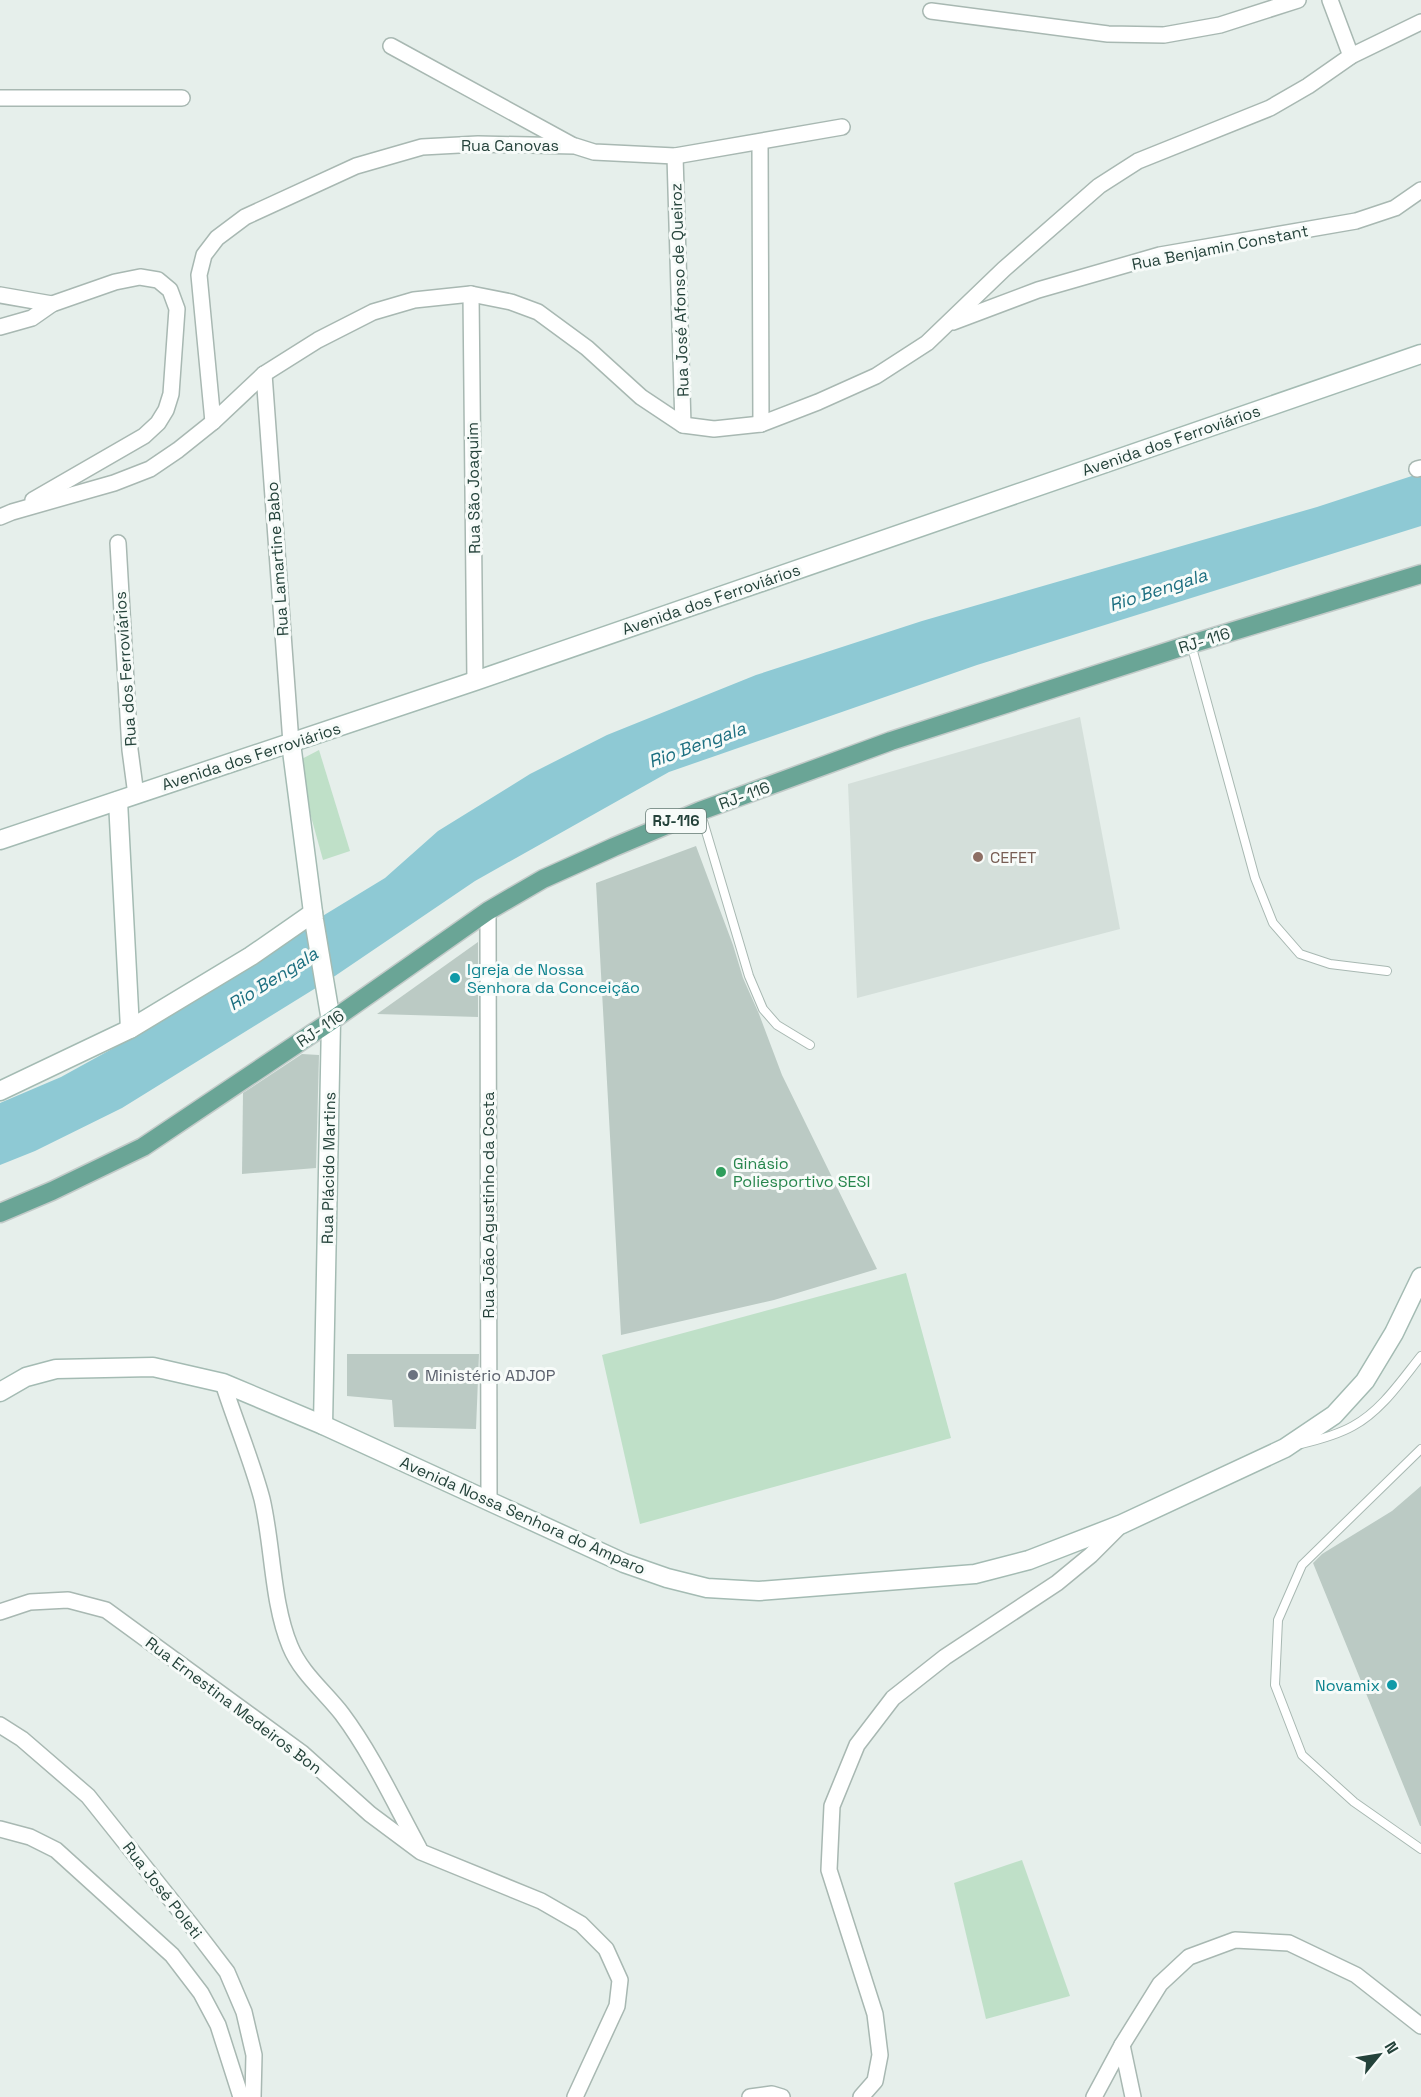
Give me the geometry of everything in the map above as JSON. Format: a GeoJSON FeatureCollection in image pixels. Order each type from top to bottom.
{"type":"FeatureCollection","features":[{"type":"Feature","properties":{"kind":"main road","name":"Avenida dos Ferroviários"},"geometry":{"type":"LineString","coordinates":[[0,840],[475,681],[1421,354]]}},
{"type":"Feature","properties":{"kind":"main road","name":"RJ- 116"},"geometry":{"type":"LineString","coordinates":[[0,1213],[52,1191],[143,1147],[331,1021],[488,911],[543,879],[614,847],[700,811],[891,741],[1191,644],[1421,574]]}},
{"type":"Feature","properties":{"kind":"main road","name":"Rua Plácido Martins"},"geometry":{"type":"LineString","coordinates":[[291,743],[314,917],[331,1021],[323,1425]]}},
{"type":"Feature","properties":{"kind":"main road"},"geometry":{"type":"LineString","coordinates":[[127,798],[130,1029]]}},
{"type":"Feature","properties":{"kind":"main road"},"geometry":{"type":"LineString","coordinates":[[0,1091],[130,1029],[314,917]]}},
{"type":"Feature","properties":{"kind":"main road","name":"Avenida Nossa Senhora do Amparo"},"geometry":{"type":"LineString","coordinates":[[0,1392],[26,1377],[56,1369],[153,1368],[223,1383],[323,1425],[624,1563],[667,1578],[707,1588],[759,1591],[975,1574],[1029,1560],[1122,1524],[1285,1448],[1334,1415],[1365,1381],[1394,1333],[1421,1277]]}},
{"type":"Feature","properties":{"kind":"street"},"geometry":{"type":"LineString","coordinates":[[931,11],[1108,34],[1164,35],[1220,25],[1298,0]]}},
{"type":"Feature","properties":{"kind":"street"},"geometry":{"type":"LineString","coordinates":[[1330,0],[1351,56]]}},
{"type":"Feature","properties":{"kind":"street","name":"Rua Benjamin Constant"},"geometry":{"type":"LineString","coordinates":[[6,514],[114,483],[150,469],[213,422],[264,374],[318,340],[373,312],[414,300],[471,294],[510,302],[538,312],[587,348],[641,397],[683,425],[714,429],[761,424],[876,376],[927,343],[1004,269],[1099,186],[1138,161],[1270,108],[1308,86],[1351,56],[1421,22]]}},
{"type":"Feature","properties":{"kind":"street"},"geometry":{"type":"LineString","coordinates":[[391,46],[575,146]]}},
{"type":"Feature","properties":{"kind":"street"},"geometry":{"type":"LineString","coordinates":[[0,98],[182,98]]}},
{"type":"Feature","properties":{"kind":"street","name":"Rua Canovas"},"geometry":{"type":"LineString","coordinates":[[213,422],[200,275],[204,255],[217,238],[245,217],[356,166],[422,147],[478,144],[575,146],[594,152],[675,156],[842,127]]}},
{"type":"Feature","properties":{"kind":"street"},"geometry":{"type":"LineString","coordinates":[[760,142],[761,424]]}},
{"type":"Feature","properties":{"kind":"street","name":"Rua José Afonso de Queiroz"},"geometry":{"type":"LineString","coordinates":[[675,156],[683,425]]}},
{"type":"Feature","properties":{"kind":"street","name":"Rua Benjamin Constant"},"geometry":{"type":"LineString","coordinates":[[948,324],[1038,290],[1160,255],[1356,221],[1395,208],[1421,190]]}},
{"type":"Feature","properties":{"kind":"street"},"geometry":{"type":"LineString","coordinates":[[0,327],[32,318],[52,304],[115,282],[140,277],[159,280],[170,290],[177,309],[171,394],[166,410],[158,423],[144,436],[6,514]]}},
{"type":"Feature","properties":{"kind":"street","name":"Rua São Joaquim"},"geometry":{"type":"LineString","coordinates":[[471,294],[475,681]]}},
{"type":"Feature","properties":{"kind":"street"},"geometry":{"type":"LineString","coordinates":[[0,295],[52,304]]}},
{"type":"Feature","properties":{"kind":"street","name":"Rua Lamartine Babo"},"geometry":{"type":"LineString","coordinates":[[264,374],[291,743]]}},
{"type":"Feature","properties":{"kind":"street","name":"Rua dos Ferroviários"},"geometry":{"type":"LineString","coordinates":[[118,543],[130,750],[127,798]]}},
{"type":"Feature","properties":{"kind":"street","name":"Rua João Agustinho da Costa"},"geometry":{"type":"LineString","coordinates":[[488,911],[489,1500]]}},
{"type":"Feature","properties":{"kind":"street"},"geometry":{"type":"LineString","coordinates":[[223,1383],[261,1498],[271,1545],[282,1621],[290,1648],[307,1675],[342,1714],[362,1744],[422,1852]]}},
{"type":"Feature","properties":{"kind":"street"},"geometry":{"type":"LineString","coordinates":[[861,2097],[875,2081],[880,2055],[875,2014],[829,1870],[832,1806],[857,1745],[893,1698],[945,1657],[1057,1583],[1091,1555],[1122,1524]]}},
{"type":"Feature","properties":{"kind":"street","name":"Rua Ernestina Medeiros Bon"},"geometry":{"type":"LineString","coordinates":[[0,1612],[30,1602],[68,1600],[106,1610],[302,1753],[370,1814],[422,1852],[541,1901],[581,1924],[606,1949],[620,1980],[617,2006],[575,2097]]}},
{"type":"Feature","properties":{"kind":"street","name":"Rua José Poleti"},"geometry":{"type":"LineString","coordinates":[[0,1725],[22,1739],[88,1796],[227,1972],[244,2012],[254,2055],[253,2097]]}},
{"type":"Feature","properties":{"kind":"street"},"geometry":{"type":"LineString","coordinates":[[0,1829],[30,1837],[56,1850],[172,1955],[201,1993],[219,2025],[241,2097]]}},
{"type":"Feature","properties":{"kind":"street"},"geometry":{"type":"LineString","coordinates":[[1094,2097],[1122,2045],[1160,1984],[1189,1957],[1235,1940],[1289,1943],[1356,1975],[1421,2026]]}},
{"type":"Feature","properties":{"kind":"street"},"geometry":{"type":"LineString","coordinates":[[1122,2045],[1133,2097]]}},
{"type":"Feature","properties":{"kind":"street"},"geometry":{"type":"LineString","coordinates":[[750,2097],[772,2094],[782,2097]]}},
{"type":"Feature","properties":{"kind":"lane"},"geometry":{"type":"LineString","coordinates":[[1191,644],[1255,878],[1273,923],[1300,954],[1330,964],[1387,971]]}},
{"type":"Feature","properties":{"kind":"lane"},"geometry":{"type":"LineString","coordinates":[[700,811],[749,976],[763,1009],[777,1025],[810,1045]]}},
{"type":"Feature","properties":{"kind":"lane"},"geometry":{"type":"LineString","coordinates":[[1285,1448],[1325,1438],[1354,1426],[1386,1400],[1421,1356]]}},
{"type":"Feature","properties":{"kind":"lane"},"geometry":{"type":"LineString","coordinates":[[1421,1449],[1302,1565],[1278,1620],[1275,1685],[1302,1755],[1354,1802],[1421,1849]]}},
{"type":"Feature","properties":{"kind":"shaded area","name":"CEFET"},"geometry":{"type":"Polygon","coordinates":[[[1080,717],[1120,929],[857,998],[848,784],[1080,717]]]}},
{"type":"Feature","properties":{"kind":"green space"},"geometry":{"type":"Polygon","coordinates":[[[319,750],[350,851],[323,860],[296,762],[319,750]]]}},
{"type":"Feature","properties":{"kind":"green space"},"geometry":{"type":"Polygon","coordinates":[[[906,1273],[951,1438],[640,1524],[602,1355],[906,1273]]]}},
{"type":"Feature","properties":{"kind":"green space"},"geometry":{"type":"Polygon","coordinates":[[[1022,1860],[1070,1996],[986,2019],[954,1883],[1022,1860]]]}},
{"type":"Feature","properties":{"kind":"water","name":"Rio Bengala"},"geometry":{"type":"Polygon","coordinates":[[[1421,473],[1421,526],[977,665],[669,772],[475,881],[332,978],[122,1108],[35,1151],[0,1165],[0,1103],[61,1077],[159,1023],[252,959],[385,878],[438,831],[530,774],[607,735],[756,675],[922,621],[1317,507],[1421,473]]]}},
{"type":"Feature","properties":{"kind":"building","name":"Ginásio Poliesportivo SESI"},"geometry":{"type":"Polygon","coordinates":[[[696,846],[743,978],[782,1075],[877,1269],[774,1300],[621,1335],[596,883],[696,846]]]}},
{"type":"Feature","properties":{"kind":"building","name":"Igreja de Nossa Senhora da Conceição"},"geometry":{"type":"Polygon","coordinates":[[[478,942],[478,1017],[377,1014],[478,942]]]}},
{"type":"Feature","properties":{"kind":"building"},"geometry":{"type":"Polygon","coordinates":[[[302,1054],[319,1055],[316,1168],[242,1174],[243,1093],[302,1054]]]}},
{"type":"Feature","properties":{"kind":"building","name":"Ministério ADJOP"},"geometry":{"type":"Polygon","coordinates":[[[347,1354],[479,1354],[476,1429],[394,1427],[392,1400],[347,1396],[347,1354]]]}},
{"type":"Feature","properties":{"kind":"building","name":"Novamix"},"geometry":{"type":"Polygon","coordinates":[[[1421,1486],[1420,1826],[1313,1563],[1322,1554],[1392,1511],[1421,1486]]]}},
{"type":"Feature","properties":{"kind":"place","name":"CEFET"},"geometry":{"type":"Point","coordinates":[978,857]}},
{"type":"Feature","properties":{"kind":"place","name":"Igreja de Nossa Senhora da Conceição"},"geometry":{"type":"Point","coordinates":[455,978]}},
{"type":"Feature","properties":{"kind":"place","name":"Ginásio Poliesportivo SESI"},"geometry":{"type":"Point","coordinates":[721,1172]}},
{"type":"Feature","properties":{"kind":"place","name":"Ministério ADJOP"},"geometry":{"type":"Point","coordinates":[413,1375]}},
{"type":"Feature","properties":{"kind":"place","name":"Novamix"},"geometry":{"type":"Point","coordinates":[1392,1685]}}]}
